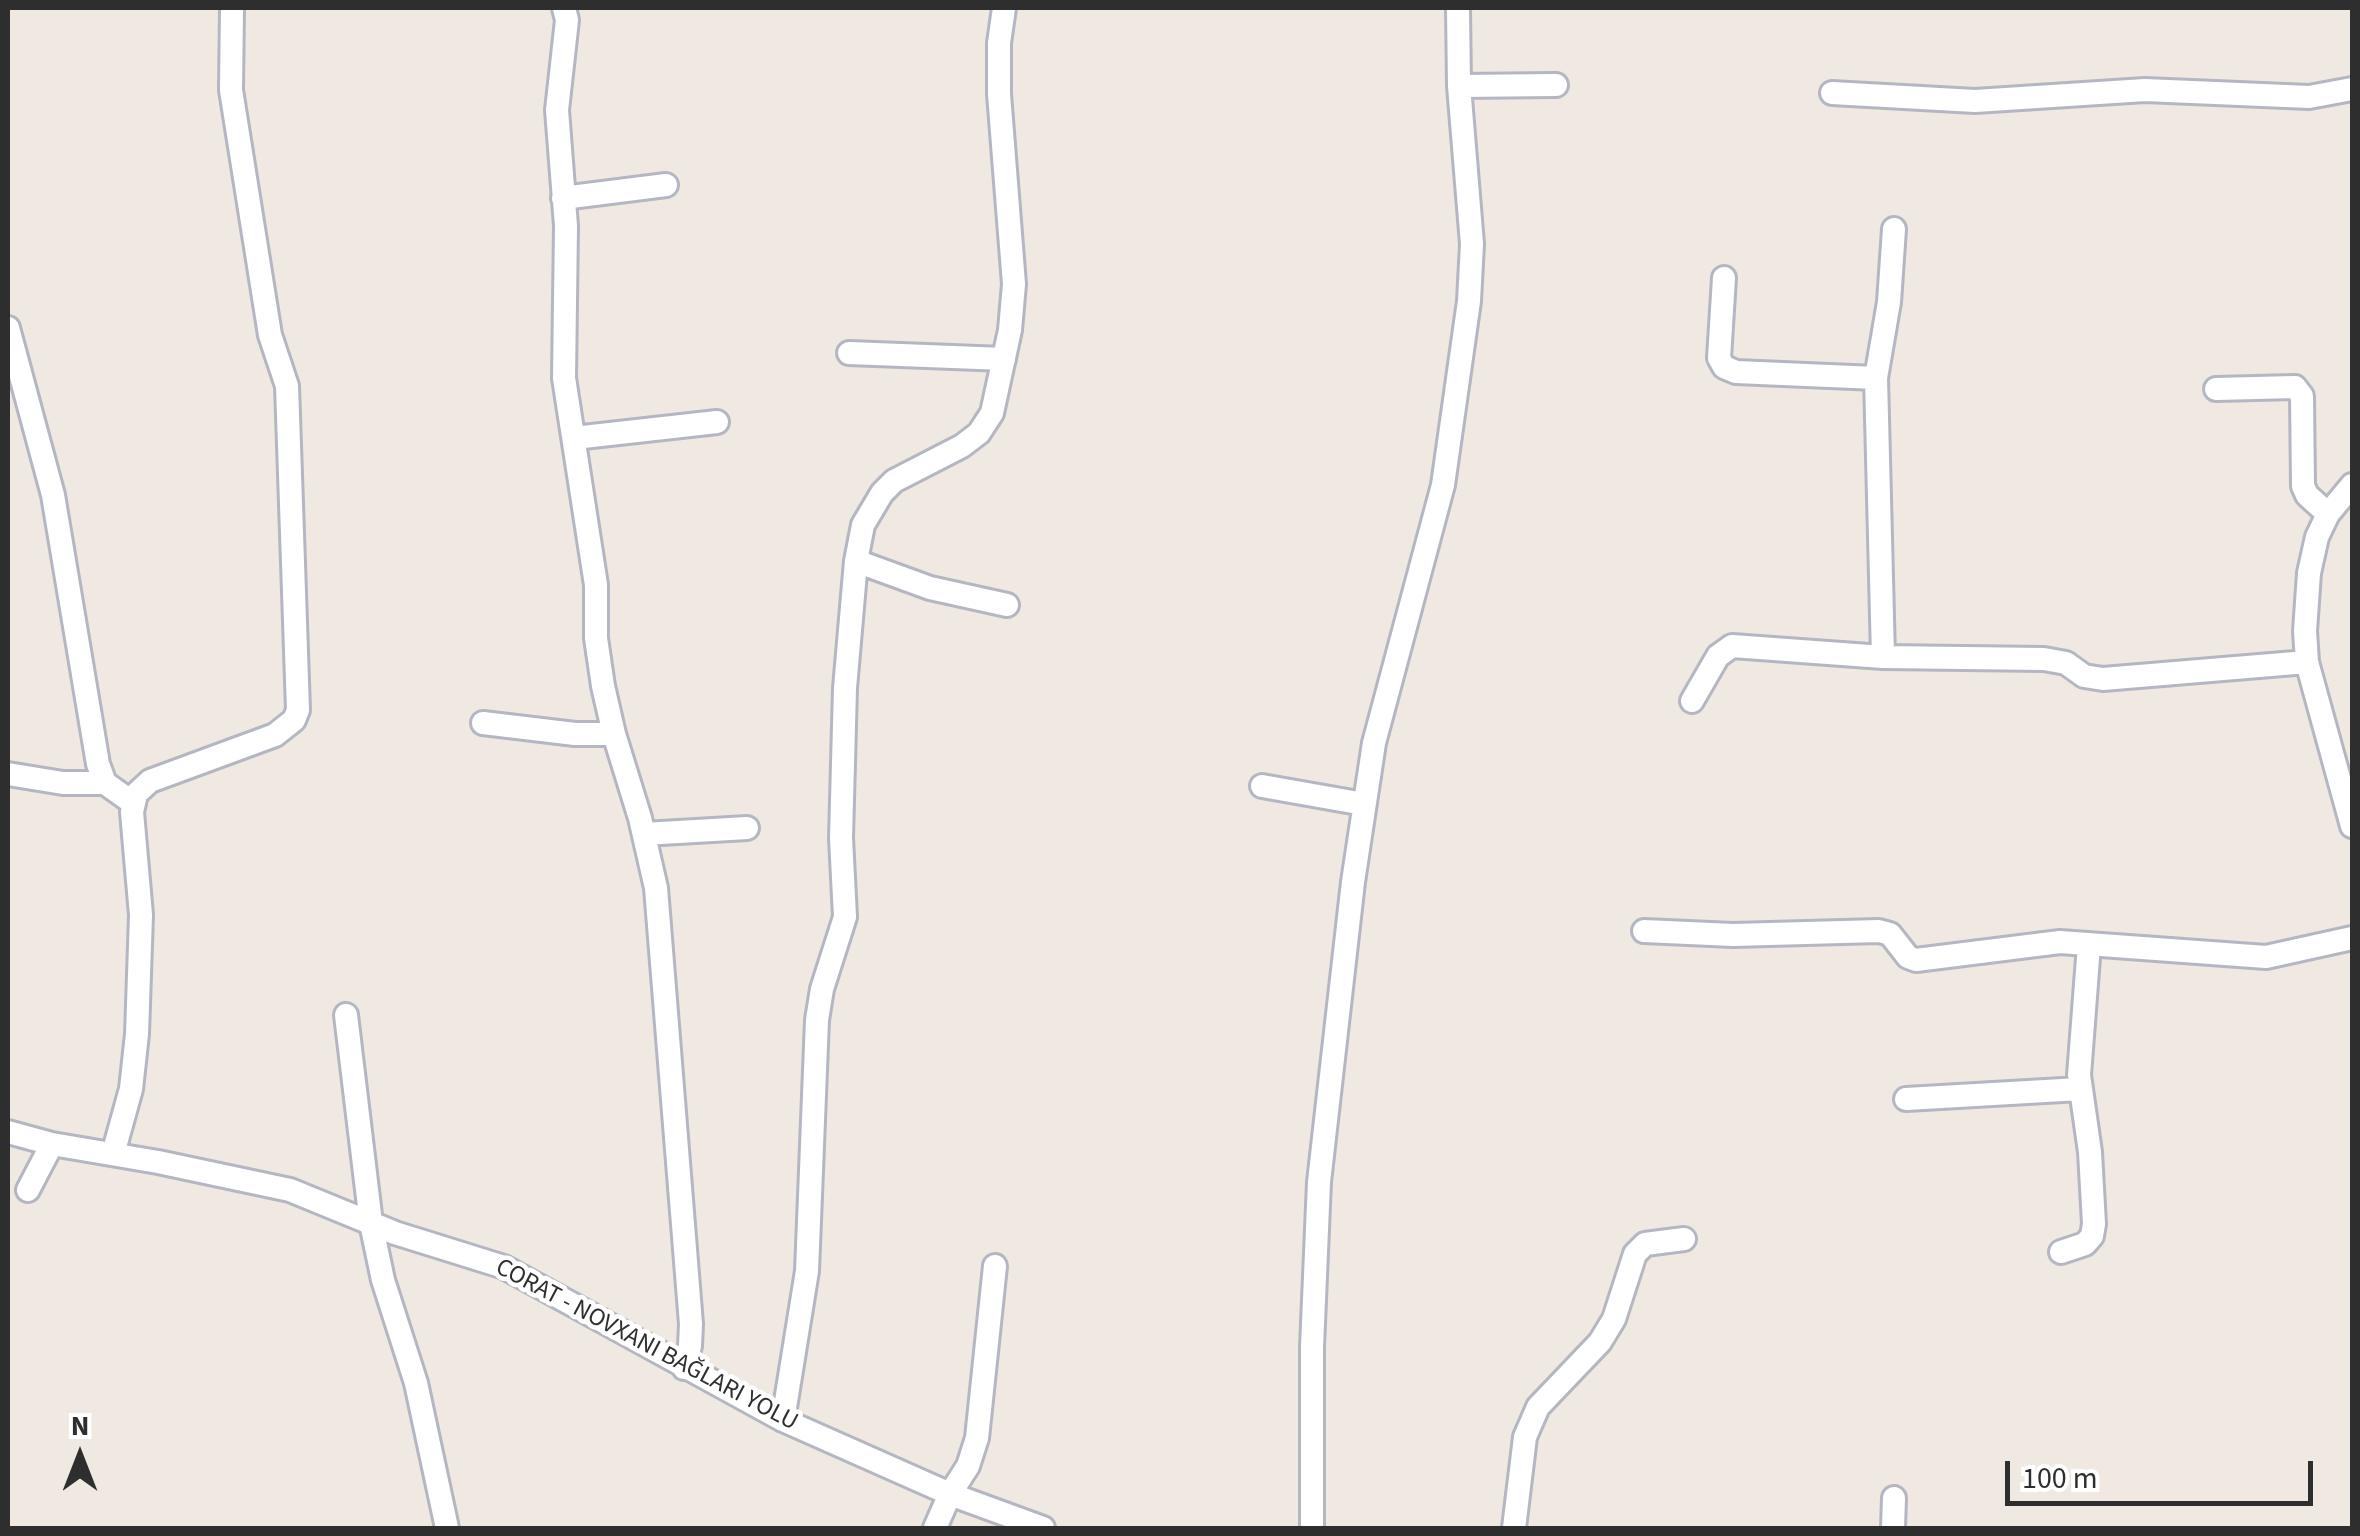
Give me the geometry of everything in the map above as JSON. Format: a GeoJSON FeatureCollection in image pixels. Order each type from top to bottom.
{"type":"FeatureCollection","features":[{"type":"Feature","properties":{"kind":"street"},"geometry":{"type":"LineString","coordinates":[[114,1154],[131,1088],[138,1034],[141,915],[133,803],[136,794],[150,780],[275,736],[294,720],[298,710],[287,386],[268,320],[231,90],[232,8]]}},
{"type":"Feature","properties":{"kind":"street"},"geometry":{"type":"LineString","coordinates":[[564,8],[567,20],[558,110],[566,226],[562,353],[596,584],[596,638],[614,734],[656,888],[691,1324],[684,1368]]}},
{"type":"Feature","properties":{"kind":"street"},"geometry":{"type":"LineString","coordinates":[[782,1420],[807,1272],[817,1020],[844,916],[844,688],[856,561],[863,525],[882,493],[894,481],[962,446],[978,433],[992,413],[1014,284],[999,94],[1004,8]]}},
{"type":"Feature","properties":{"kind":"street"},"geometry":{"type":"LineString","coordinates":[[1312,1528],[1312,1348],[1319,1182],[1334,1030],[1364,804],[1381,715],[1443,485],[1468,301],[1472,244],[1459,86],[1458,8]]}},
{"type":"Feature","properties":{"kind":"street"},"geometry":{"type":"LineString","coordinates":[[1459,86],[1556,85]]}},
{"type":"Feature","properties":{"kind":"street"},"geometry":{"type":"LineString","coordinates":[[1832,92],[1976,101],[2146,90],[2310,97],[2352,89]]}},
{"type":"Feature","properties":{"kind":"street"},"geometry":{"type":"LineString","coordinates":[[564,198],[666,184]]}},
{"type":"Feature","properties":{"kind":"street"},"geometry":{"type":"LineString","coordinates":[[1882,657],[1876,378],[1889,302],[1894,229]]}},
{"type":"Feature","properties":{"kind":"street"},"geometry":{"type":"LineString","coordinates":[[1724,278],[1720,358],[1724,367],[1736,372],[1876,378]]}},
{"type":"Feature","properties":{"kind":"street"},"geometry":{"type":"LineString","coordinates":[[8,328],[53,495],[93,743],[105,783]]}},
{"type":"Feature","properties":{"kind":"street"},"geometry":{"type":"LineString","coordinates":[[849,353],[1004,358]]}},
{"type":"Feature","properties":{"kind":"street"},"geometry":{"type":"LineString","coordinates":[[2216,389],[2295,387],[2302,396],[2303,486],[2307,495],[2328,514]]}},
{"type":"Feature","properties":{"kind":"street"},"geometry":{"type":"LineString","coordinates":[[574,438],[717,422]]}},
{"type":"Feature","properties":{"kind":"street"},"geometry":{"type":"LineString","coordinates":[[2349,493],[2328,514],[2317,538],[2309,573],[2304,631],[2307,662],[2352,826]]}},
{"type":"Feature","properties":{"kind":"street"},"geometry":{"type":"LineString","coordinates":[[856,561],[930,588],[1007,605]]}},
{"type":"Feature","properties":{"kind":"street"},"geometry":{"type":"LineString","coordinates":[[1692,701],[1718,656],[1732,646],[1882,657],[2044,659],[2066,663],[2084,676],[2104,679],[2307,662]]}},
{"type":"Feature","properties":{"kind":"street"},"geometry":{"type":"LineString","coordinates":[[483,723],[575,734],[614,734]]}},
{"type":"Feature","properties":{"kind":"street"},"geometry":{"type":"LineString","coordinates":[[8,774],[64,783],[105,783],[133,803]]}},
{"type":"Feature","properties":{"kind":"street"},"geometry":{"type":"LineString","coordinates":[[1262,786],[1364,804]]}},
{"type":"Feature","properties":{"kind":"street"},"geometry":{"type":"LineString","coordinates":[[644,834],[747,828]]}},
{"type":"Feature","properties":{"kind":"street"},"geometry":{"type":"LineString","coordinates":[[1644,931],[1788,935],[1879,931],[1890,934],[1908,957],[1916,960],[2037,943],[2266,956],[2352,938]]}},
{"type":"Feature","properties":{"kind":"street"},"geometry":{"type":"LineString","coordinates":[[2061,1252],[2085,1244],[2092,1236],[2094,1224],[2090,1152],[2080,1088],[2088,944]]}},
{"type":"Feature","properties":{"kind":"street"},"geometry":{"type":"LineString","coordinates":[[346,1016],[371,1223],[383,1280],[416,1383],[447,1528]]}},
{"type":"Feature","properties":{"kind":"street"},"geometry":{"type":"LineString","coordinates":[[1906,1100],[2080,1088]]}},
{"type":"Feature","properties":{"kind":"street"},"geometry":{"type":"LineString","coordinates":[[8,1132],[290,1190],[371,1223],[504,1267],[782,1420],[950,1494],[1043,1528]]}},
{"type":"Feature","properties":{"kind":"street"},"geometry":{"type":"LineString","coordinates":[[28,1190],[52,1144]]}},
{"type":"Feature","properties":{"kind":"street"},"geometry":{"type":"LineString","coordinates":[[1514,1528],[1525,1436],[1538,1407],[1614,1319],[1635,1254],[1644,1244],[1684,1239]]}},
{"type":"Feature","properties":{"kind":"street"},"geometry":{"type":"LineString","coordinates":[[935,1528],[968,1466],[977,1438],[995,1266]]}},
{"type":"Feature","properties":{"kind":"street"},"geometry":{"type":"LineString","coordinates":[[1894,1498],[1894,1528]]}}]}
